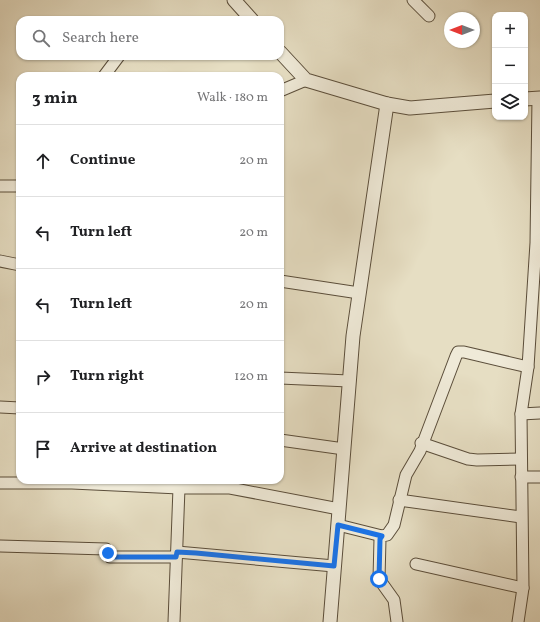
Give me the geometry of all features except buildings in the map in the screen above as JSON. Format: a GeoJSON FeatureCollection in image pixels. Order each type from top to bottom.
{"type":"FeatureCollection","features":[{"type":"Feature","properties":{"kind":"street"},"geometry":{"type":"LineString","coordinates":[[234,0],[248,16]]}},
{"type":"Feature","properties":{"kind":"street"},"geometry":{"type":"LineString","coordinates":[[413,0],[429,16]]}},
{"type":"Feature","properties":{"kind":"street"},"geometry":{"type":"LineString","coordinates":[[284,56],[306,80],[387,104],[410,108],[492,102]]}},
{"type":"Feature","properties":{"kind":"street"},"geometry":{"type":"LineString","coordinates":[[107,72],[116,60]]}},
{"type":"Feature","properties":{"kind":"street"},"geometry":{"type":"LineString","coordinates":[[284,89],[306,80]]}},
{"type":"Feature","properties":{"kind":"street"},"geometry":{"type":"LineString","coordinates":[[518,622],[523,588],[521,414],[528,367],[536,243],[534,98]]}},
{"type":"Feature","properties":{"kind":"street"},"geometry":{"type":"LineString","coordinates":[[330,622],[353,336],[387,104]]}},
{"type":"Feature","properties":{"kind":"street"},"geometry":{"type":"LineString","coordinates":[[0,186],[16,186]]}},
{"type":"Feature","properties":{"kind":"street"},"geometry":{"type":"LineString","coordinates":[[0,261],[16,264]]}},
{"type":"Feature","properties":{"kind":"street"},"geometry":{"type":"LineString","coordinates":[[284,282],[359,293]]}},
{"type":"Feature","properties":{"kind":"street"},"geometry":{"type":"LineString","coordinates":[[338,525],[382,536],[387,535],[394,525],[406,475],[420,451],[421,443],[458,352],[528,367]]}},
{"type":"Feature","properties":{"kind":"street"},"geometry":{"type":"LineString","coordinates":[[284,378],[349,381]]}},
{"type":"Feature","properties":{"kind":"street"},"geometry":{"type":"LineString","coordinates":[[0,407],[16,408]]}},
{"type":"Feature","properties":{"kind":"street"},"geometry":{"type":"LineString","coordinates":[[521,414],[540,413]]}},
{"type":"Feature","properties":{"kind":"street"},"geometry":{"type":"LineString","coordinates":[[284,441],[344,449]]}},
{"type":"Feature","properties":{"kind":"street"},"geometry":{"type":"LineString","coordinates":[[421,443],[477,460],[521,458]]}},
{"type":"Feature","properties":{"kind":"street"},"geometry":{"type":"LineString","coordinates":[[521,477],[540,477]]}},
{"type":"Feature","properties":{"kind":"street"},"geometry":{"type":"LineString","coordinates":[[0,483],[16,483]]}},
{"type":"Feature","properties":{"kind":"street"},"geometry":{"type":"LineString","coordinates":[[118,484],[179,488],[230,488],[339,509]]}},
{"type":"Feature","properties":{"kind":"street"},"geometry":{"type":"LineString","coordinates":[[174,622],[179,488]]}},
{"type":"Feature","properties":{"kind":"street"},"geometry":{"type":"LineString","coordinates":[[399,500],[521,517]]}},
{"type":"Feature","properties":{"kind":"street"},"geometry":{"type":"LineString","coordinates":[[382,536],[380,539],[379,579],[380,583],[394,600],[397,622]]}},
{"type":"Feature","properties":{"kind":"street"},"geometry":{"type":"LineString","coordinates":[[0,546],[106,549],[110,557],[176,554],[334,566]]}},
{"type":"Feature","properties":{"kind":"street"},"geometry":{"type":"LineString","coordinates":[[416,564],[523,588]]}},
{"type":"Feature","properties":{"kind":"route"},"geometry":{"type":"LineString","coordinates":[[108,553],[110,557],[176,557],[177,552],[196,553],[334,566],[338,525],[382,536],[380,539],[379,579]]}}]}
